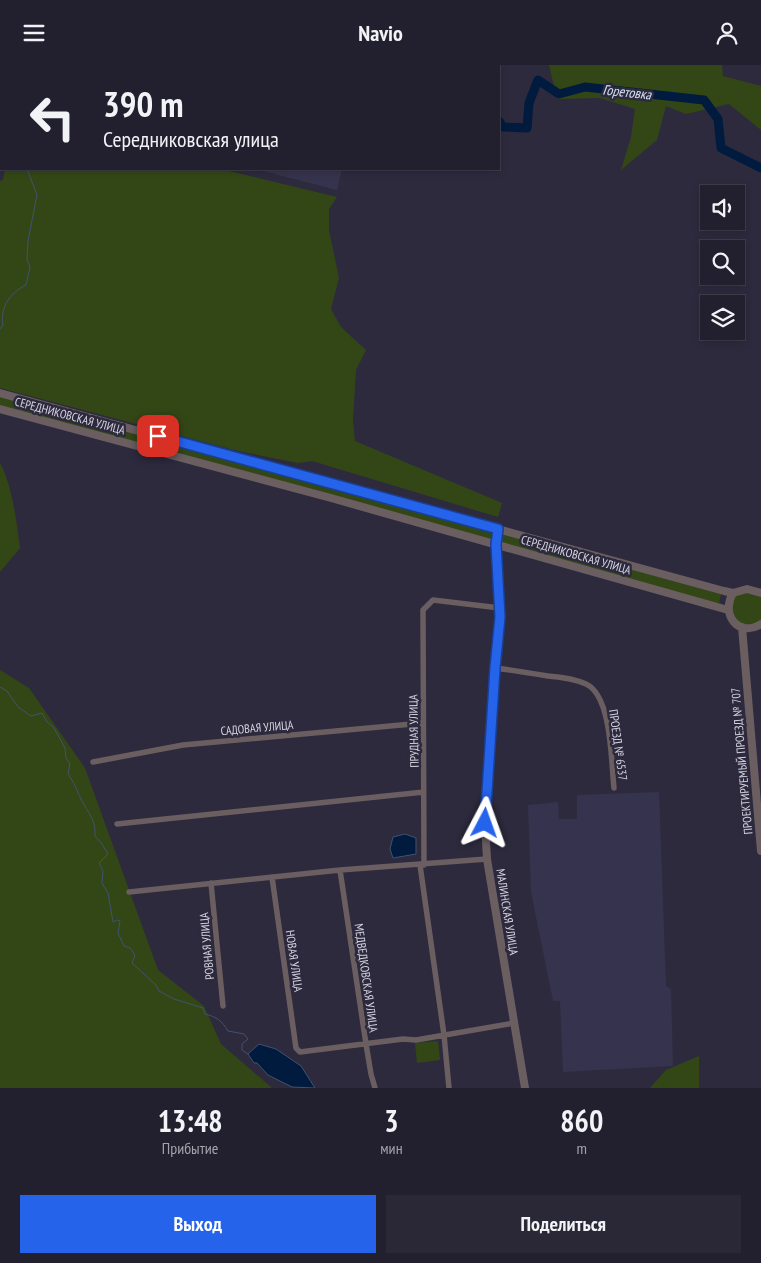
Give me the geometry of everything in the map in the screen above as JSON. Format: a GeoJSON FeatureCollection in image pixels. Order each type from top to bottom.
{"type":"FeatureCollection","features":[{"type":"Feature","properties":{"kind":"street","name":"СЕРЕДНИКОВСКАЯ УЛИЦА"},"geometry":{"type":"LineString","coordinates":[[0,393],[733,593],[747,589],[761,593]]}},
{"type":"Feature","properties":{"kind":"street"},"geometry":{"type":"LineString","coordinates":[[43,420],[42,413],[46,405]]}},
{"type":"Feature","properties":{"kind":"street","name":"СЕРЕДНИКОВСКАЯ УЛИЦА"},"geometry":{"type":"LineString","coordinates":[[0,409],[496,544],[728,610]]}},
{"type":"Feature","properties":{"kind":"street","name":"МАЛИНСКАЯ УЛИЦА"},"geometry":{"type":"LineString","coordinates":[[498,529],[496,544],[500,608],[485,823],[487,859],[525,1088]]}},
{"type":"Feature","properties":{"kind":"street"},"geometry":{"type":"LineString","coordinates":[[733,593],[728,610],[734,622],[742,627],[756,627],[761,624]]}},
{"type":"Feature","properties":{"kind":"street","name":"ПРУДНАЯ УЛИЦА"},"geometry":{"type":"LineString","coordinates":[[449,1088],[422,865],[425,743],[423,723],[423,610],[433,600],[500,608]]}},
{"type":"Feature","properties":{"kind":"street","name":"ПРОЕКТИРУЕМЫЙ ПРОЕЗД № 707"},"geometry":{"type":"LineString","coordinates":[[742,627],[761,851]]}},
{"type":"Feature","properties":{"kind":"street","name":"ПРОЕЗД № 6537"},"geometry":{"type":"LineString","coordinates":[[495,668],[563,678],[586,684],[594,690],[600,699],[608,733],[614,788]]}},
{"type":"Feature","properties":{"kind":"street","name":"САДОВАЯ УЛИЦА"},"geometry":{"type":"LineString","coordinates":[[94,762],[183,745],[423,723]]}},
{"type":"Feature","properties":{"kind":"street"},"geometry":{"type":"LineString","coordinates":[[117,824],[424,792]]}},
{"type":"Feature","properties":{"kind":"street"},"geometry":{"type":"LineString","coordinates":[[129,892],[340,870],[487,859]]}},
{"type":"Feature","properties":{"kind":"street","name":"МЕДВЕДКОВСКАЯ УЛИЦА"},"geometry":{"type":"LineString","coordinates":[[340,870],[366,1044],[375,1088]]}},
{"type":"Feature","properties":{"kind":"street","name":"НОВАЯ УЛИЦА"},"geometry":{"type":"LineString","coordinates":[[272,877],[296,1048],[300,1052],[366,1044]]}},
{"type":"Feature","properties":{"kind":"street","name":"РОВНАЯ УЛИЦА"},"geometry":{"type":"LineString","coordinates":[[211,883],[223,1006]]}},
{"type":"Feature","properties":{"kind":"street"},"geometry":{"type":"LineString","coordinates":[[366,1044],[403,1039],[416,1040],[514,1023]]}},
{"type":"Feature","properties":{"kind":"shaded area"},"geometry":{"type":"Polygon","coordinates":[[[259,170],[342,170],[337,190],[259,170]]]}},
{"type":"Feature","properties":{"kind":"shaded area"},"geometry":{"type":"Polygon","coordinates":[[[659,792],[666,986],[671,989],[673,1066],[563,1072],[560,1001],[553,1001],[531,892],[528,805],[558,802],[559,819],[577,819],[577,795],[659,792]]]}},
{"type":"Feature","properties":{"kind":"green space"},"geometry":{"type":"Polygon","coordinates":[[[549,65],[722,65],[723,76],[761,86],[761,130],[729,104],[686,114],[666,106],[657,140],[621,170],[631,137],[635,109],[600,98],[557,99],[549,65]]]}},
{"type":"Feature","properties":{"kind":"green space"},"geometry":{"type":"Polygon","coordinates":[[[5,170],[225,170],[337,197],[329,209],[329,230],[339,278],[331,309],[341,327],[366,350],[356,370],[353,420],[355,441],[502,503],[498,517],[312,461],[298,463],[238,451],[0,388],[0,181],[3,180],[5,170]]]}},
{"type":"Feature","properties":{"kind":"green space"},"geometry":{"type":"Polygon","coordinates":[[[0,396],[721,594],[719,604],[0,406],[0,396]]]}},
{"type":"Feature","properties":{"kind":"green space"},"geometry":{"type":"Polygon","coordinates":[[[0,463],[11,493],[20,548],[0,572],[0,463]]]}},
{"type":"Feature","properties":{"kind":"green space"},"geometry":{"type":"Polygon","coordinates":[[[742,591],[761,596],[761,621],[754,625],[740,624],[731,615],[733,598],[742,591]]]}},
{"type":"Feature","properties":{"kind":"green space"},"geometry":{"type":"Polygon","coordinates":[[[0,670],[29,688],[85,768],[158,970],[204,1006],[221,1044],[272,1088],[0,1088],[0,670]]]}},
{"type":"Feature","properties":{"kind":"green space"},"geometry":{"type":"Polygon","coordinates":[[[438,1041],[440,1060],[417,1063],[415,1043],[438,1041]]]}},
{"type":"Feature","properties":{"kind":"green space"},"geometry":{"type":"Polygon","coordinates":[[[699,1056],[699,1088],[650,1088],[666,1070],[699,1056]]]}},
{"type":"Feature","properties":{"kind":"water"},"geometry":{"type":"Polygon","coordinates":[[[405,834],[416,838],[416,854],[393,858],[390,849],[393,837],[405,834]]]}},
{"type":"Feature","properties":{"kind":"water"},"geometry":{"type":"Polygon","coordinates":[[[259,1044],[276,1049],[301,1066],[315,1088],[292,1087],[268,1075],[257,1063],[254,1063],[248,1054],[259,1044]]]}},
{"type":"Feature","properties":{"kind":"waterway","name":"Горетовка"},"geometry":{"type":"LineString","coordinates":[[500,122],[503,127],[527,128],[529,103],[538,80],[559,94],[585,87],[704,100],[718,119],[721,148],[761,168]]}},
{"type":"Feature","properties":{"kind":"waterway"},"geometry":{"type":"LineString","coordinates":[[0,329],[3,325],[2,318],[7,301],[15,292],[26,285],[30,267],[27,259],[28,241],[37,195],[27,170]]}},
{"type":"Feature","properties":{"kind":"waterway"},"geometry":{"type":"LineString","coordinates":[[0,687],[7,691],[18,707],[31,716],[42,713],[47,722],[54,728],[65,748],[66,758],[70,764],[68,774],[93,821],[95,836],[108,854],[99,863],[103,871],[102,883],[108,893],[113,922],[120,921],[118,933],[124,946],[130,948],[135,955],[132,963],[156,985],[159,991],[174,999],[203,1008],[205,1014],[219,1020],[228,1031],[244,1034],[248,1039],[242,1044],[242,1050],[248,1054]]}},
{"type":"Feature","properties":{"kind":"route"},"geometry":{"type":"LineString","coordinates":[[158,436],[498,529],[496,544],[500,617],[485,823]]}}]}
